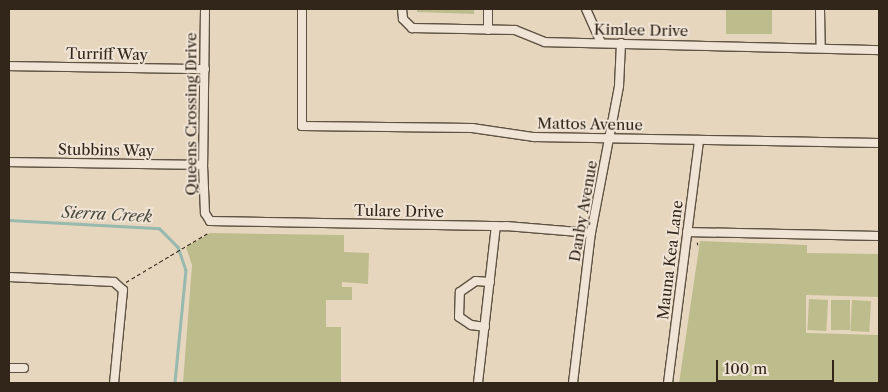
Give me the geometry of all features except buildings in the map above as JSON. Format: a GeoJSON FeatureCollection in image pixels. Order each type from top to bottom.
{"type":"FeatureCollection","features":[{"type":"Feature","properties":{"kind":"street","name":"Queens Crossing Drive"},"geometry":{"type":"LineString","coordinates":[[206,9],[203,165],[208,219]]}},
{"type":"Feature","properties":{"kind":"street","name":"Mattos Avenue"},"geometry":{"type":"LineString","coordinates":[[302,9],[302,126],[472,128],[534,137],[879,143]]}},
{"type":"Feature","properties":{"kind":"street","name":"Kimlee Drive"},"geometry":{"type":"LineString","coordinates":[[402,9],[406,24],[420,29],[515,30],[544,42],[879,50]]}},
{"type":"Feature","properties":{"kind":"street"},"geometry":{"type":"LineString","coordinates":[[488,9],[488,30]]}},
{"type":"Feature","properties":{"kind":"street"},"geometry":{"type":"LineString","coordinates":[[586,9],[601,43]]}},
{"type":"Feature","properties":{"kind":"street"},"geometry":{"type":"LineString","coordinates":[[820,9],[821,48]]}},
{"type":"Feature","properties":{"kind":"street","name":"Danby Avenue"},"geometry":{"type":"LineString","coordinates":[[573,383],[591,233],[619,86],[621,44]]}},
{"type":"Feature","properties":{"kind":"street","name":"Turriff Way"},"geometry":{"type":"LineString","coordinates":[[9,66],[205,69]]}},
{"type":"Feature","properties":{"kind":"street","name":"Mauna Kea Lane"},"geometry":{"type":"LineString","coordinates":[[668,383],[699,140]]}},
{"type":"Feature","properties":{"kind":"street","name":"Stubbins Way"},"geometry":{"type":"LineString","coordinates":[[9,162],[203,165]]}},
{"type":"Feature","properties":{"kind":"street","name":"Tulare Drive"},"geometry":{"type":"LineString","coordinates":[[208,219],[217,223],[496,226],[591,233]]}},
{"type":"Feature","properties":{"kind":"street"},"geometry":{"type":"LineString","coordinates":[[478,383],[496,226]]}},
{"type":"Feature","properties":{"kind":"street"},"geometry":{"type":"LineString","coordinates":[[687,232],[879,236]]}},
{"type":"Feature","properties":{"kind":"street"},"geometry":{"type":"LineString","coordinates":[[9,277],[114,282],[124,290],[114,383]]}},
{"type":"Feature","properties":{"kind":"street"},"geometry":{"type":"LineString","coordinates":[[485,327],[471,324],[459,317],[460,292],[476,281],[490,282]]}},
{"type":"Feature","properties":{"kind":"street"},"geometry":{"type":"LineString","coordinates":[[9,368],[24,368]]}},
{"type":"Feature","properties":{"kind":"path"},"geometry":{"type":"LineString","coordinates":[[119,286],[173,252],[208,233]]}},
{"type":"Feature","properties":{"kind":"shaded area"},"geometry":{"type":"Polygon","coordinates":[[[417,9],[474,9],[474,14],[417,12],[417,9]]]}},
{"type":"Feature","properties":{"kind":"shaded area"},"geometry":{"type":"Polygon","coordinates":[[[726,9],[772,9],[772,34],[726,34],[726,9]]]}},
{"type":"Feature","properties":{"kind":"shaded area"},"geometry":{"type":"Polygon","coordinates":[[[210,233],[344,235],[344,252],[369,253],[368,284],[342,282],[342,287],[352,287],[352,300],[326,300],[326,327],[341,327],[341,383],[183,383],[192,265],[186,247],[210,233]]]}},
{"type":"Feature","properties":{"kind":"shaded area"},"geometry":{"type":"Polygon","coordinates":[[[700,241],[807,245],[807,253],[879,254],[879,297],[806,295],[806,333],[879,335],[879,383],[679,383],[700,241]]]}},
{"type":"Feature","properties":{"kind":"shaded area"},"geometry":{"type":"Polygon","coordinates":[[[809,299],[828,300],[826,331],[807,330],[809,299]]]}},
{"type":"Feature","properties":{"kind":"shaded area"},"geometry":{"type":"Polygon","coordinates":[[[831,300],[850,300],[850,330],[831,330],[831,300]]]}},
{"type":"Feature","properties":{"kind":"shaded area"},"geometry":{"type":"Polygon","coordinates":[[[852,300],[871,301],[869,332],[850,331],[852,300]]]}},
{"type":"Feature","properties":{"kind":"waterway","name":"Sierra Creek"},"geometry":{"type":"LineString","coordinates":[[9,220],[159,228],[178,247],[186,270],[175,383]]}}]}
